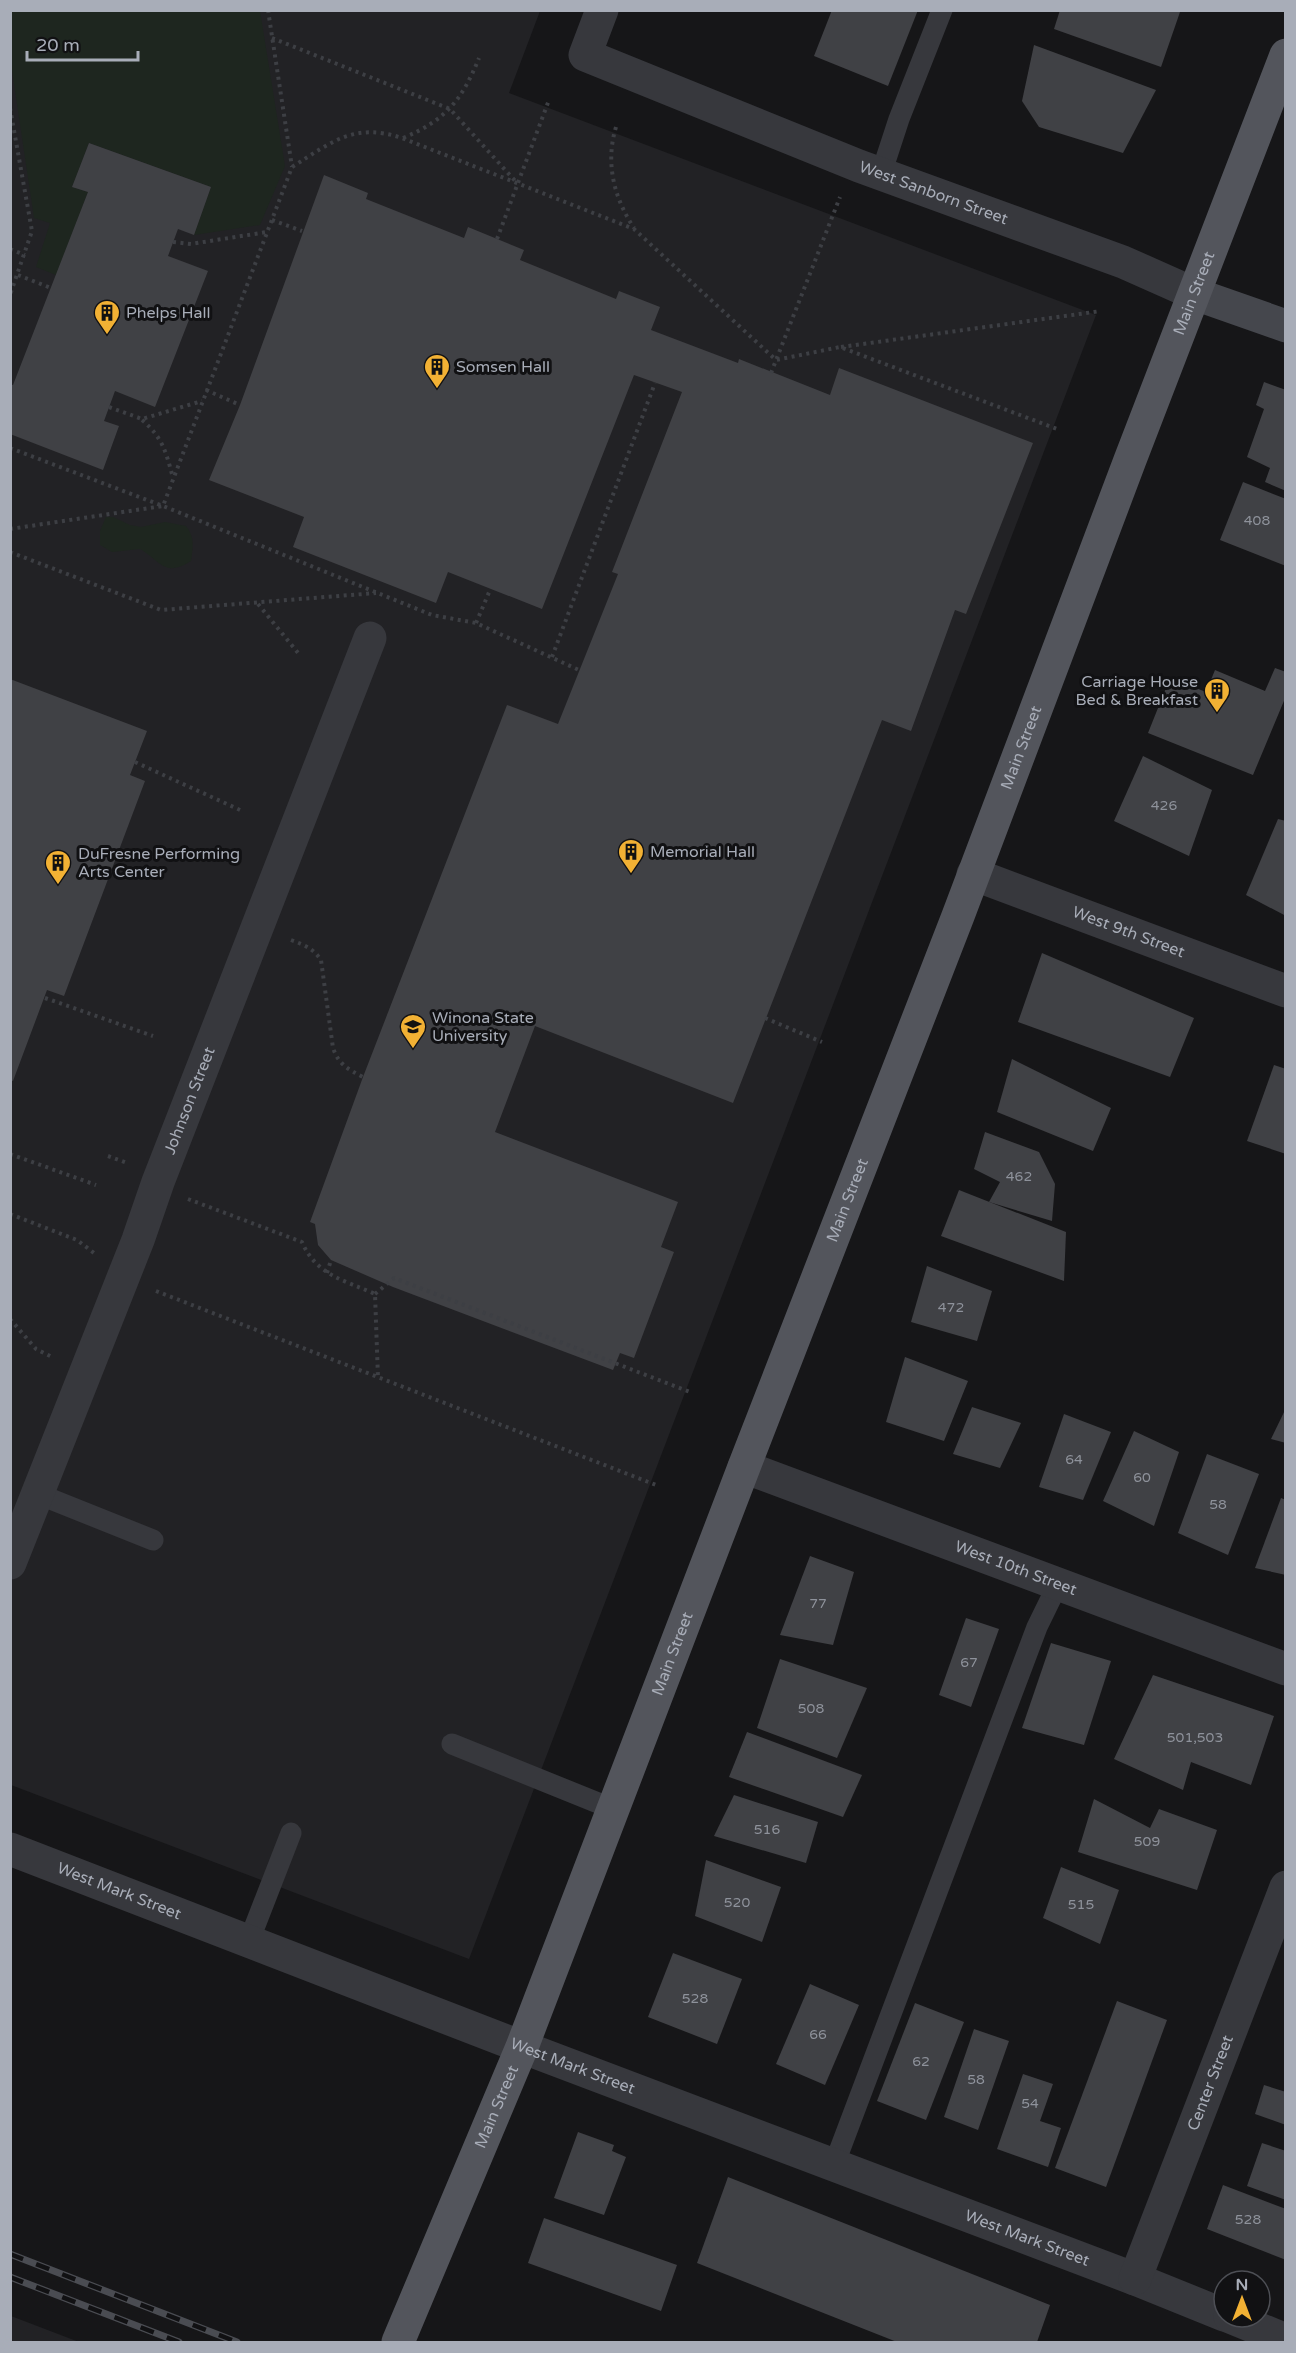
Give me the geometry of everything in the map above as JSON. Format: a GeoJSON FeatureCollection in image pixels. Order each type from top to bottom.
{"type":"FeatureCollection","features":[{"type":"Feature","properties":{"kind":"main road","name":"Main Street"},"geometry":{"type":"LineString","coordinates":[[398,2343],[522,2047],[1286,55]]}},
{"type":"Feature","properties":{"kind":"street","name":"West Sanborn Street"},"geometry":{"type":"LineString","coordinates":[[602,10],[585,55],[881,174],[1122,262],[1195,294],[1286,326]]}},
{"type":"Feature","properties":{"kind":"street","name":"Johnson Street"},"geometry":{"type":"LineString","coordinates":[[10,1563],[370,638]]}},
{"type":"Feature","properties":{"kind":"street","name":"West 9th Street"},"geometry":{"type":"LineString","coordinates":[[973,874],[1286,991]]}},
{"type":"Feature","properties":{"kind":"street","name":"West 10th Street"},"geometry":{"type":"LineString","coordinates":[[744,1467],[1286,1669]]}},
{"type":"Feature","properties":{"kind":"street","name":"West Mark Street"},"geometry":{"type":"LineString","coordinates":[[10,1849],[1212,2310]]}},
{"type":"Feature","properties":{"kind":"street","name":"Center Street"},"geometry":{"type":"LineString","coordinates":[[1135,2279],[1286,1887]]}},
{"type":"Feature","properties":{"kind":"street"},"geometry":{"type":"LineString","coordinates":[[1259,2329],[1286,2340]]}},
{"type":"Feature","properties":{"kind":"lane"},"geometry":{"type":"LineString","coordinates":[[881,174],[899,119],[942,10]]}},
{"type":"Feature","properties":{"kind":"lane"},"geometry":{"type":"LineString","coordinates":[[38,1494],[153,1540]]}},
{"type":"Feature","properties":{"kind":"lane"},"geometry":{"type":"LineString","coordinates":[[834,2165],[1037,1627],[1058,1584]]}},
{"type":"Feature","properties":{"kind":"lane"},"geometry":{"type":"LineString","coordinates":[[452,1744],[613,1809]]}},
{"type":"Feature","properties":{"kind":"lane"},"geometry":{"type":"LineString","coordinates":[[249,1941],[291,1833]]}},
{"type":"Feature","properties":{"kind":"path"},"geometry":{"type":"LineString","coordinates":[[163,506],[292,167],[268,10]]}},
{"type":"Feature","properties":{"kind":"path"},"geometry":{"type":"LineString","coordinates":[[272,38],[450,109],[518,184]]}},
{"type":"Feature","properties":{"kind":"path"},"geometry":{"type":"LineString","coordinates":[[402,138],[440,119],[450,109],[467,87],[479,58]]}},
{"type":"Feature","properties":{"kind":"path"},"geometry":{"type":"LineString","coordinates":[[497,239],[549,100]]}},
{"type":"Feature","properties":{"kind":"path"},"geometry":{"type":"LineString","coordinates":[[10,108],[32,231],[11,292]]}},
{"type":"Feature","properties":{"kind":"path"},"geometry":{"type":"LineString","coordinates":[[616,127],[611,162],[614,187],[623,211],[634,229],[776,360]]}},
{"type":"Feature","properties":{"kind":"path"},"geometry":{"type":"LineString","coordinates":[[292,167],[347,135],[370,131],[383,132],[634,229]]}},
{"type":"Feature","properties":{"kind":"path"},"geometry":{"type":"LineString","coordinates":[[771,373],[834,211]]}},
{"type":"Feature","properties":{"kind":"path"},"geometry":{"type":"LineString","coordinates":[[272,220],[302,231]]}},
{"type":"Feature","properties":{"kind":"path"},"geometry":{"type":"LineString","coordinates":[[174,242],[191,244],[268,231]]}},
{"type":"Feature","properties":{"kind":"path"},"geometry":{"type":"LineString","coordinates":[[10,249],[25,255]]}},
{"type":"Feature","properties":{"kind":"path"},"geometry":{"type":"LineString","coordinates":[[18,275],[51,288]]}},
{"type":"Feature","properties":{"kind":"path"},"geometry":{"type":"LineString","coordinates":[[776,360],[840,347],[1101,311]]}},
{"type":"Feature","properties":{"kind":"path"},"geometry":{"type":"LineString","coordinates":[[840,347],[1057,429]]}},
{"type":"Feature","properties":{"kind":"path"},"geometry":{"type":"LineString","coordinates":[[552,657],[655,383]]}},
{"type":"Feature","properties":{"kind":"path"},"geometry":{"type":"LineString","coordinates":[[206,390],[240,405]]}},
{"type":"Feature","properties":{"kind":"path"},"geometry":{"type":"LineString","coordinates":[[142,419],[202,401]]}},
{"type":"Feature","properties":{"kind":"path"},"geometry":{"type":"LineString","coordinates":[[109,407],[142,419],[156,432],[162,443],[173,478]]}},
{"type":"Feature","properties":{"kind":"path"},"geometry":{"type":"LineString","coordinates":[[10,448],[163,506],[432,615],[476,623],[579,670]]}},
{"type":"Feature","properties":{"kind":"path"},"geometry":{"type":"LineString","coordinates":[[10,529],[163,506]]}},
{"type":"Feature","properties":{"kind":"path"},"geometry":{"type":"LineString","coordinates":[[10,552],[161,610],[377,593]]}},
{"type":"Feature","properties":{"kind":"path"},"geometry":{"type":"LineString","coordinates":[[476,623],[490,590]]}},
{"type":"Feature","properties":{"kind":"path"},"geometry":{"type":"LineString","coordinates":[[258,603],[299,654]]}},
{"type":"Feature","properties":{"kind":"path"},"geometry":{"type":"LineString","coordinates":[[135,762],[240,810]]}},
{"type":"Feature","properties":{"kind":"path"},"geometry":{"type":"LineString","coordinates":[[258,929],[306,945],[315,951],[321,960],[333,1048],[337,1060],[345,1068],[363,1077]]}},
{"type":"Feature","properties":{"kind":"path"},"geometry":{"type":"LineString","coordinates":[[45,998],[153,1036]]}},
{"type":"Feature","properties":{"kind":"path"},"geometry":{"type":"LineString","coordinates":[[765,1018],[822,1042]]}},
{"type":"Feature","properties":{"kind":"path"},"geometry":{"type":"LineString","coordinates":[[10,1154],[96,1185]]}},
{"type":"Feature","properties":{"kind":"path"},"geometry":{"type":"LineString","coordinates":[[108,1156],[128,1163]]}},
{"type":"Feature","properties":{"kind":"path"},"geometry":{"type":"LineString","coordinates":[[183,1197],[302,1242],[309,1256],[327,1273],[375,1294]]}},
{"type":"Feature","properties":{"kind":"path"},"geometry":{"type":"LineString","coordinates":[[10,1215],[77,1240],[124,1275],[168,1296],[656,1485]]}},
{"type":"Feature","properties":{"kind":"path"},"geometry":{"type":"LineString","coordinates":[[327,1273],[331,1260]]}},
{"type":"Feature","properties":{"kind":"path"},"geometry":{"type":"LineString","coordinates":[[375,1294],[394,1278],[690,1392]]}},
{"type":"Feature","properties":{"kind":"path"},"geometry":{"type":"LineString","coordinates":[[375,1294],[378,1378]]}},
{"type":"Feature","properties":{"kind":"path"},"geometry":{"type":"LineString","coordinates":[[10,1319],[36,1349],[85,1373]]}},
{"type":"Feature","properties":{"kind":"shaded area","name":"Winona State University"},"geometry":{"type":"Polygon","coordinates":[[[10,11],[540,11],[509,93],[1096,315],[469,1959],[11,1785],[10,11]]]}},
{"type":"Feature","properties":{"kind":"shaded area"},"geometry":{"type":"Polygon","coordinates":[[[10,11],[260,11],[285,166],[260,225],[194,235],[211,187],[89,143],[72,187],[88,192],[56,275],[36,267],[50,223],[34,218],[11,64],[10,11]]]}},
{"type":"Feature","properties":{"kind":"shaded area"},"geometry":{"type":"Polygon","coordinates":[[[106,517],[113,517],[130,525],[141,527],[165,522],[186,526],[192,538],[191,561],[182,566],[169,568],[140,549],[112,552],[100,545],[100,531],[106,517]]]}},
{"type":"Feature","properties":{"kind":"shaded area"},"geometry":{"type":"Polygon","coordinates":[[[11,2316],[79,2342],[11,2342],[11,2316]]]}},
{"type":"Feature","properties":{"kind":"building"},"geometry":{"type":"Polygon","coordinates":[[[832,10],[918,10],[888,86],[814,56],[832,10]]]}},
{"type":"Feature","properties":{"kind":"building"},"geometry":{"type":"Polygon","coordinates":[[[1060,10],[1176,10],[1180,12],[1161,67],[1054,29],[1060,10]]]}},
{"type":"Feature","properties":{"kind":"building"},"geometry":{"type":"Polygon","coordinates":[[[1034,45],[1156,90],[1123,153],[1039,127],[1022,101],[1034,45]]]}},
{"type":"Feature","properties":{"kind":"building","name":"Phelps Hall"},"geometry":{"type":"Polygon","coordinates":[[[89,143],[211,187],[194,235],[178,229],[168,256],[208,271],[155,407],[115,391],[104,421],[119,426],[103,470],[10,434],[10,384],[13,385],[88,192],[72,187],[89,143]]]}},
{"type":"Feature","properties":{"kind":"building","name":"Memorial Hall"},"geometry":{"type":"Polygon","coordinates":[[[324,175],[368,193],[366,199],[464,238],[468,227],[524,250],[520,260],[616,299],[619,291],[660,307],[651,330],[738,363],[739,359],[830,395],[839,368],[1033,443],[966,614],[955,610],[911,731],[882,720],[733,1103],[535,1026],[495,1132],[678,1202],[661,1247],[674,1252],[634,1358],[620,1353],[613,1370],[393,1287],[331,1260],[318,1245],[315,1224],[310,1222],[363,1077],[507,705],[558,724],[618,574],[612,572],[682,392],[634,375],[542,609],[448,572],[436,603],[293,547],[304,517],[209,480],[240,405],[324,175]]]}},
{"type":"Feature","properties":{"kind":"building"},"geometry":{"type":"Polygon","coordinates":[[[1264,382],[1286,390],[1286,491],[1265,482],[1270,468],[1247,457],[1264,409],[1256,405],[1264,382]]]}},
{"type":"Feature","properties":{"kind":"building"},"geometry":{"type":"Polygon","coordinates":[[[1243,482],[1286,499],[1286,566],[1220,540],[1243,482]]]}},
{"type":"Feature","properties":{"kind":"building","name":"Carriage House Bed & Breakfast"},"geometry":{"type":"Polygon","coordinates":[[[1275,668],[1286,672],[1286,696],[1253,775],[1148,733],[1170,678],[1206,692],[1215,670],[1265,691],[1275,668]]]}},
{"type":"Feature","properties":{"kind":"building","name":"DuFresne Performing Arts Center"},"geometry":{"type":"Polygon","coordinates":[[[10,679],[147,731],[130,775],[145,781],[64,996],[47,990],[13,1081],[10,1080],[10,679]]]}},
{"type":"Feature","properties":{"kind":"building"},"geometry":{"type":"Polygon","coordinates":[[[1143,756],[1212,790],[1189,856],[1114,821],[1143,756]]]}},
{"type":"Feature","properties":{"kind":"building"},"geometry":{"type":"Polygon","coordinates":[[[1278,819],[1286,821],[1286,916],[1246,895],[1278,819]]]}},
{"type":"Feature","properties":{"kind":"building"},"geometry":{"type":"Polygon","coordinates":[[[1042,953],[1194,1018],[1170,1077],[1018,1022],[1042,953]]]}},
{"type":"Feature","properties":{"kind":"building"},"geometry":{"type":"Polygon","coordinates":[[[1012,1059],[1111,1108],[1093,1151],[997,1112],[1012,1059]]]}},
{"type":"Feature","properties":{"kind":"building"},"geometry":{"type":"Polygon","coordinates":[[[1274,1065],[1286,1069],[1286,1154],[1247,1141],[1274,1065]]]}},
{"type":"Feature","properties":{"kind":"building"},"geometry":{"type":"Polygon","coordinates":[[[985,1132],[1039,1152],[1055,1184],[1052,1221],[989,1202],[1000,1182],[974,1169],[985,1132]]]}},
{"type":"Feature","properties":{"kind":"building"},"geometry":{"type":"Polygon","coordinates":[[[959,1190],[1066,1232],[1064,1281],[941,1236],[959,1190]]]}},
{"type":"Feature","properties":{"kind":"building"},"geometry":{"type":"Polygon","coordinates":[[[927,1266],[992,1291],[977,1341],[911,1322],[927,1266]]]}},
{"type":"Feature","properties":{"kind":"building"},"geometry":{"type":"Polygon","coordinates":[[[905,1357],[968,1381],[944,1441],[886,1422],[905,1357]]]}},
{"type":"Feature","properties":{"kind":"building"},"geometry":{"type":"Polygon","coordinates":[[[972,1407],[1021,1423],[1000,1468],[953,1454],[972,1407]]]}},
{"type":"Feature","properties":{"kind":"building"},"geometry":{"type":"Polygon","coordinates":[[[1286,1408],[1286,1443],[1271,1439],[1286,1408]]]}},
{"type":"Feature","properties":{"kind":"building"},"geometry":{"type":"Polygon","coordinates":[[[1064,1414],[1111,1432],[1083,1500],[1039,1487],[1064,1414]]]}},
{"type":"Feature","properties":{"kind":"building"},"geometry":{"type":"Polygon","coordinates":[[[1134,1431],[1179,1452],[1154,1526],[1103,1501],[1134,1431]]]}},
{"type":"Feature","properties":{"kind":"building"},"geometry":{"type":"Polygon","coordinates":[[[1207,1454],[1259,1474],[1228,1555],[1178,1533],[1207,1454]]]}},
{"type":"Feature","properties":{"kind":"building"},"geometry":{"type":"Polygon","coordinates":[[[1281,1498],[1286,1500],[1286,1575],[1255,1568],[1281,1498]]]}},
{"type":"Feature","properties":{"kind":"building"},"geometry":{"type":"Polygon","coordinates":[[[810,1556],[854,1572],[833,1645],[780,1635],[810,1556]]]}},
{"type":"Feature","properties":{"kind":"building"},"geometry":{"type":"Polygon","coordinates":[[[966,1618],[999,1629],[971,1707],[939,1695],[966,1618]]]}},
{"type":"Feature","properties":{"kind":"building"},"geometry":{"type":"Polygon","coordinates":[[[1051,1643],[1111,1661],[1084,1745],[1022,1728],[1051,1643]]]}},
{"type":"Feature","properties":{"kind":"building"},"geometry":{"type":"Polygon","coordinates":[[[780,1659],[867,1688],[837,1758],[757,1728],[780,1659]]]}},
{"type":"Feature","properties":{"kind":"building"},"geometry":{"type":"Polygon","coordinates":[[[1153,1675],[1274,1716],[1251,1785],[1191,1762],[1183,1790],[1114,1759],[1153,1675]]]}},
{"type":"Feature","properties":{"kind":"building"},"geometry":{"type":"Polygon","coordinates":[[[747,1732],[862,1775],[843,1817],[729,1777],[747,1732]]]}},
{"type":"Feature","properties":{"kind":"building"},"geometry":{"type":"Polygon","coordinates":[[[734,1795],[818,1822],[806,1863],[714,1836],[734,1795]]]}},
{"type":"Feature","properties":{"kind":"building"},"geometry":{"type":"Polygon","coordinates":[[[1094,1799],[1150,1828],[1159,1809],[1217,1830],[1197,1890],[1078,1852],[1094,1799]]]}},
{"type":"Feature","properties":{"kind":"building"},"geometry":{"type":"Polygon","coordinates":[[[706,1860],[781,1887],[762,1942],[695,1916],[706,1860]]]}},
{"type":"Feature","properties":{"kind":"building"},"geometry":{"type":"Polygon","coordinates":[[[1061,1867],[1119,1890],[1100,1944],[1043,1918],[1061,1867]]]}},
{"type":"Feature","properties":{"kind":"building"},"geometry":{"type":"Polygon","coordinates":[[[673,1953],[742,1979],[717,2044],[648,2017],[673,1953]]]}},
{"type":"Feature","properties":{"kind":"building"},"geometry":{"type":"Polygon","coordinates":[[[810,1984],[859,2005],[825,2085],[776,2064],[810,1984]]]}},
{"type":"Feature","properties":{"kind":"building"},"geometry":{"type":"Polygon","coordinates":[[[1117,2001],[1167,2020],[1106,2187],[1055,2168],[1117,2001]]]}},
{"type":"Feature","properties":{"kind":"building"},"geometry":{"type":"Polygon","coordinates":[[[915,2003],[964,2022],[926,2120],[877,2101],[915,2003]]]}},
{"type":"Feature","properties":{"kind":"building"},"geometry":{"type":"Polygon","coordinates":[[[974,2029],[1009,2041],[978,2130],[944,2117],[974,2029]]]}},
{"type":"Feature","properties":{"kind":"building"},"geometry":{"type":"Polygon","coordinates":[[[1023,2074],[1053,2084],[1040,2121],[1061,2128],[1048,2167],[997,2149],[1023,2074]]]}},
{"type":"Feature","properties":{"kind":"building"},"geometry":{"type":"Polygon","coordinates":[[[1264,2085],[1286,2092],[1286,2125],[1255,2114],[1264,2085]]]}},
{"type":"Feature","properties":{"kind":"building"},"geometry":{"type":"Polygon","coordinates":[[[578,2132],[614,2145],[612,2151],[626,2157],[604,2215],[554,2198],[578,2132]]]}},
{"type":"Feature","properties":{"kind":"building"},"geometry":{"type":"Polygon","coordinates":[[[1262,2143],[1286,2151],[1286,2200],[1247,2186],[1262,2143]]]}},
{"type":"Feature","properties":{"kind":"building"},"geometry":{"type":"Polygon","coordinates":[[[728,2177],[1050,2305],[1037,2342],[897,2342],[697,2263],[728,2177]]]}},
{"type":"Feature","properties":{"kind":"building"},"geometry":{"type":"Polygon","coordinates":[[[1223,2185],[1286,2209],[1286,2260],[1207,2229],[1223,2185]]]}},
{"type":"Feature","properties":{"kind":"building"},"geometry":{"type":"Polygon","coordinates":[[[544,2218],[677,2265],[661,2311],[528,2263],[544,2218]]]}},
{"type":"Feature","properties":{"kind":"railway"},"geometry":{"type":"LineString","coordinates":[[10,2254],[237,2342]]}},
{"type":"Feature","properties":{"kind":"railway"},"geometry":{"type":"LineString","coordinates":[[10,2277],[179,2342]]}},
{"type":"Feature","properties":{"kind":"place","name":"Phelps Hall"},"geometry":{"type":"Point","coordinates":[107,336]}},
{"type":"Feature","properties":{"kind":"place","name":"Somsen Hall"},"geometry":{"type":"Point","coordinates":[437,390]}},
{"type":"Feature","properties":{"kind":"place","name":"Carriage House Bed & Breakfast"},"geometry":{"type":"Point","coordinates":[1217,714]}},
{"type":"Feature","properties":{"kind":"place","name":"Memorial Hall"},"geometry":{"type":"Point","coordinates":[631,875]}},
{"type":"Feature","properties":{"kind":"place","name":"DuFresne Performing Arts Center"},"geometry":{"type":"Point","coordinates":[58,886]}},
{"type":"Feature","properties":{"kind":"place","name":"Winona State University"},"geometry":{"type":"Point","coordinates":[413,1050]}}]}
